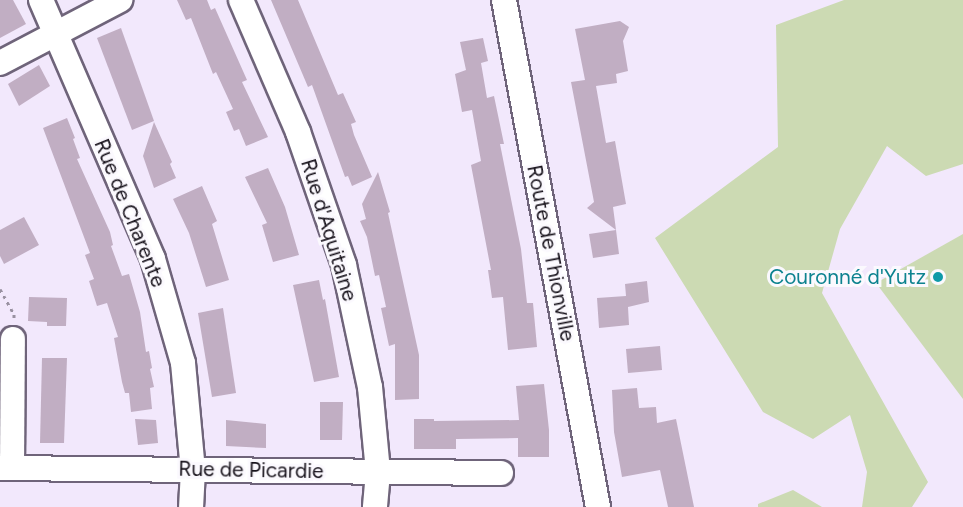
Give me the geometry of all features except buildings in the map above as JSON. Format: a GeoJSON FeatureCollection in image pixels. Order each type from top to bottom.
{"type":"FeatureCollection","features":[{"type":"Feature","properties":{"kind":"street","name":"Rue de Charente"},"geometry":{"type":"LineString","coordinates":[[41,0],[153,260],[183,363],[193,470],[191,507]]}},
{"type":"Feature","properties":{"kind":"street"},"geometry":{"type":"LineString","coordinates":[[0,63],[120,0]]}},
{"type":"Feature","properties":{"kind":"street","name":"Rue d'Aquitaine"},"geometry":{"type":"LineString","coordinates":[[240,0],[298,132],[344,265],[370,387],[378,472],[375,507]]}},
{"type":"Feature","properties":{"kind":"street","name":"Route de Thionville"},"geometry":{"type":"LineString","coordinates":[[504,0],[598,507]]}},
{"type":"Feature","properties":{"kind":"street"},"geometry":{"type":"LineString","coordinates":[[6,468],[13,339]]}},
{"type":"Feature","properties":{"kind":"street","name":"Rue de Picardie"},"geometry":{"type":"LineString","coordinates":[[6,468],[501,473]]}},
{"type":"Feature","properties":{"kind":"path"},"geometry":{"type":"LineString","coordinates":[[0,290],[14,314],[13,339]]}},
{"type":"Feature","properties":{"kind":"green space"},"geometry":{"type":"Polygon","coordinates":[[[844,0],[963,0],[963,164],[926,176],[887,146],[840,229],[822,293],[928,482],[912,507],[862,507],[867,472],[850,415],[813,439],[763,412],[655,238],[778,147],[776,25],[844,0]]]}},
{"type":"Feature","properties":{"kind":"green space"},"geometry":{"type":"Polygon","coordinates":[[[963,234],[963,399],[876,283],[963,234]]]}},
{"type":"Feature","properties":{"kind":"green space"},"geometry":{"type":"Polygon","coordinates":[[[793,490],[822,507],[758,507],[758,504],[793,490]]]}},
{"type":"Feature","properties":{"kind":"place","name":"Couronné d'Yutz"},"geometry":{"type":"Point","coordinates":[938,277]}}]}
